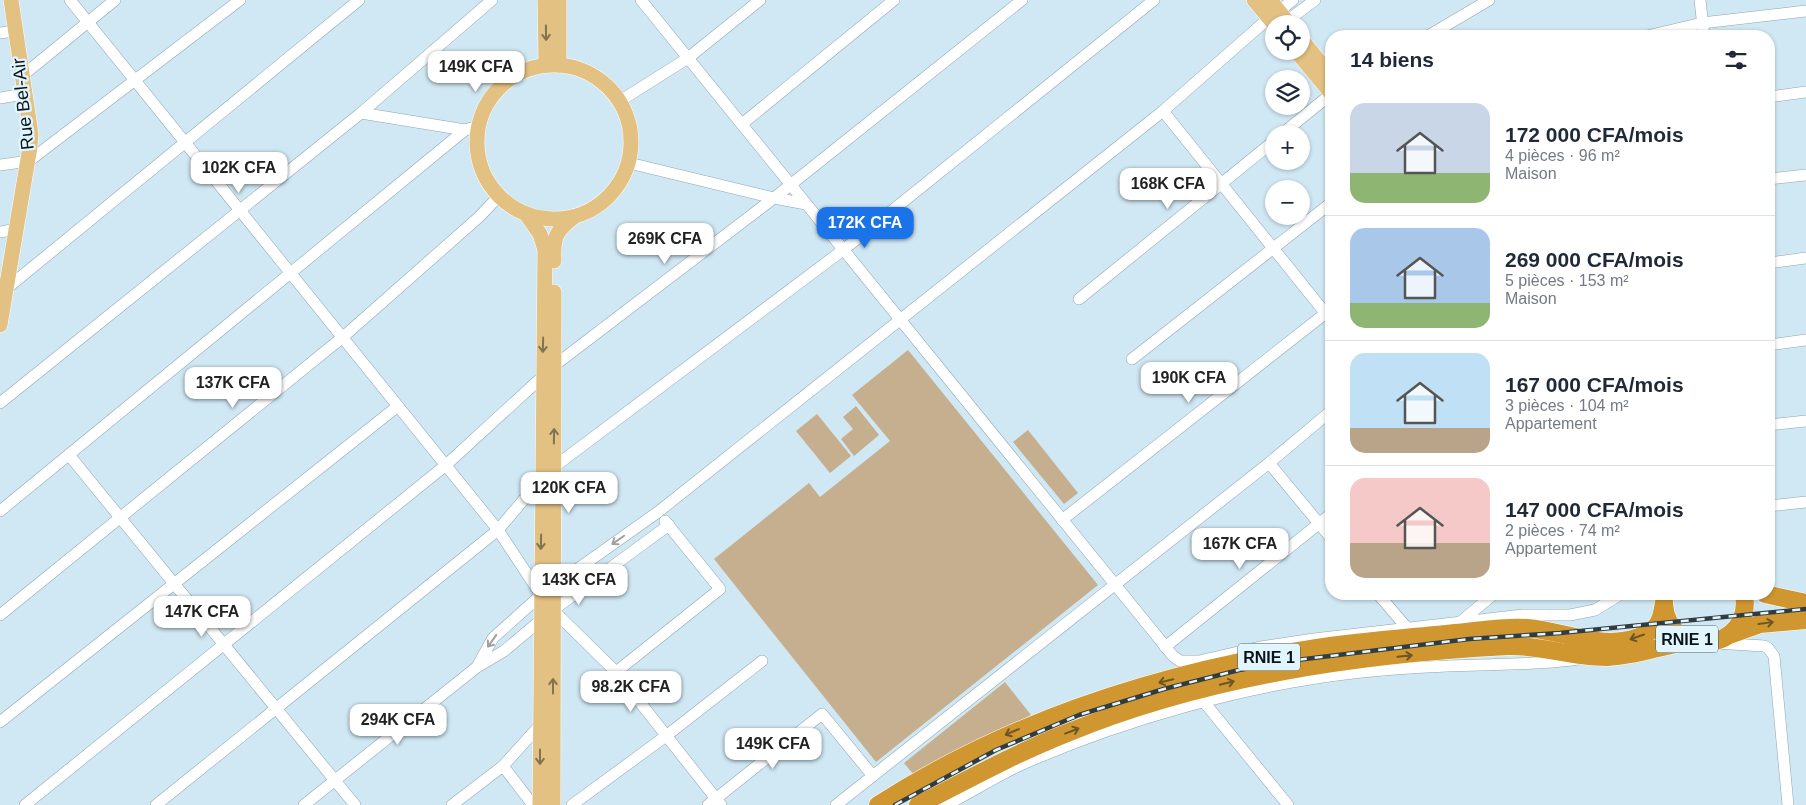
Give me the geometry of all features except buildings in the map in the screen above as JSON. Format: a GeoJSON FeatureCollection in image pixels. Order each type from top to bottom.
{"type":"FeatureCollection","features":[{"type":"Feature","properties":{"kind":"highway"},"geometry":{"type":"LineString","coordinates":[[1775,596],[1806,603]]}},
{"type":"Feature","properties":{"kind":"highway","name":"RNIE 1"},"geometry":{"type":"LineString","coordinates":[[1665,600],[1665,613],[1671,626],[1691,641]]}},
{"type":"Feature","properties":{"kind":"highway","name":"RNIE 1"},"geometry":{"type":"LineString","coordinates":[[878,805],[933,771],[1021,728],[1080,705],[1164,681],[1230,665],[1309,650],[1512,628],[1546,630],[1593,642],[1631,640],[1649,633],[1655,628],[1661,617],[1665,600]]}},
{"type":"Feature","properties":{"kind":"highway","name":"RNIE 1"},"geometry":{"type":"LineString","coordinates":[[1729,635],[1739,624],[1743,615],[1744,600]]}},
{"type":"Feature","properties":{"kind":"highway","name":"RNIE 1"},"geometry":{"type":"LineString","coordinates":[[918,805],[1024,751],[1068,732],[1198,689],[1262,675],[1333,663],[1466,658],[1535,647],[1591,656],[1632,654],[1691,641],[1710,642],[1760,624],[1806,620]]}},
{"type":"Feature","properties":{"kind":"main road","name":"Rue Bel-Air"},"geometry":{"type":"LineString","coordinates":[[0,325],[3,290],[29,161],[30,134],[22,76],[7,32],[11,0]]}},
{"type":"Feature","properties":{"kind":"main road"},"geometry":{"type":"LineString","coordinates":[[546,0],[553,65]]}},
{"type":"Feature","properties":{"kind":"main road"},"geometry":{"type":"LineString","coordinates":[[553,65],[559,0]]}},
{"type":"Feature","properties":{"kind":"main road"},"geometry":{"type":"LineString","coordinates":[[1254,0],[1276,15]]}},
{"type":"Feature","properties":{"kind":"main road"},"geometry":{"type":"LineString","coordinates":[[1310,50],[1325,69]]}},
{"type":"Feature","properties":{"kind":"main road"},"geometry":{"type":"LineString","coordinates":[[1303,60],[1325,87]]}},
{"type":"Feature","properties":{"kind":"main road"},"geometry":{"type":"LineString","coordinates":[[553,65],[572,67],[593,75],[610,89],[620,101],[631,130],[629,162],[619,184],[610,196],[591,210],[574,216],[548,219],[526,214],[499,196],[487,181],[480,164],[472,128],[502,85],[522,72],[553,65]]}},
{"type":"Feature","properties":{"kind":"main road"},"geometry":{"type":"LineString","coordinates":[[526,214],[540,234],[545,250],[542,377],[541,595],[547,614],[552,805]]}},
{"type":"Feature","properties":{"kind":"main road"},"geometry":{"type":"LineString","coordinates":[[540,805],[541,724],[547,614],[555,584],[554,242],[561,227],[574,216]]}},
{"type":"Feature","properties":{"kind":"street"},"geometry":{"type":"LineString","coordinates":[[70,0],[498,530],[541,595]]}},
{"type":"Feature","properties":{"kind":"street"},"geometry":{"type":"LineString","coordinates":[[22,76],[116,0]]}},
{"type":"Feature","properties":{"kind":"street"},"geometry":{"type":"LineString","coordinates":[[0,165],[29,161],[240,0]]}},
{"type":"Feature","properties":{"kind":"street"},"geometry":{"type":"LineString","coordinates":[[3,290],[186,144],[359,0]]}},
{"type":"Feature","properties":{"kind":"street"},"geometry":{"type":"LineString","coordinates":[[0,403],[361,113],[492,0]]}},
{"type":"Feature","properties":{"kind":"street"},"geometry":{"type":"LineString","coordinates":[[641,0],[1114,584],[1180,662],[1199,661],[1288,643],[1407,628],[1458,624],[1524,615],[1583,613],[1595,610],[1611,600]]}},
{"type":"Feature","properties":{"kind":"street"},"geometry":{"type":"LineString","coordinates":[[620,101],[688,58],[760,0]]}},
{"type":"Feature","properties":{"kind":"street"},"geometry":{"type":"LineString","coordinates":[[742,124],[894,0]]}},
{"type":"Feature","properties":{"kind":"street"},"geometry":{"type":"LineString","coordinates":[[555,365],[791,185],[1022,0]]}},
{"type":"Feature","properties":{"kind":"street"},"geometry":{"type":"LineString","coordinates":[[554,467],[843,250],[1154,0]]}},
{"type":"Feature","properties":{"kind":"street"},"geometry":{"type":"LineString","coordinates":[[1279,15],[1294,0]]}},
{"type":"Feature","properties":{"kind":"street"},"geometry":{"type":"LineString","coordinates":[[1280,15],[1315,0]]}},
{"type":"Feature","properties":{"kind":"street"},"geometry":{"type":"LineString","coordinates":[[1438,30],[1489,0]]}},
{"type":"Feature","properties":{"kind":"street"},"geometry":{"type":"LineString","coordinates":[[1700,0],[1703,30]]}},
{"type":"Feature","properties":{"kind":"street"},"geometry":{"type":"LineString","coordinates":[[1672,30],[1702,23],[1806,11]]}},
{"type":"Feature","properties":{"kind":"street"},"geometry":{"type":"LineString","coordinates":[[477,666],[493,638],[541,595],[658,512],[1163,111],[1265,27]]}},
{"type":"Feature","properties":{"kind":"street"},"geometry":{"type":"LineString","coordinates":[[1775,96],[1806,92]]}},
{"type":"Feature","properties":{"kind":"street"},"geometry":{"type":"LineString","coordinates":[[0,98],[24,94]]}},
{"type":"Feature","properties":{"kind":"street"},"geometry":{"type":"LineString","coordinates":[[1293,125],[1325,99]]}},
{"type":"Feature","properties":{"kind":"street"},"geometry":{"type":"LineString","coordinates":[[1163,111],[1273,248],[1325,307]]}},
{"type":"Feature","properties":{"kind":"street"},"geometry":{"type":"LineString","coordinates":[[361,113],[472,128]]}},
{"type":"Feature","properties":{"kind":"street"},"geometry":{"type":"LineString","coordinates":[[0,511],[472,128]]}},
{"type":"Feature","properties":{"kind":"street"},"geometry":{"type":"LineString","coordinates":[[1079,299],[1265,148]]}},
{"type":"Feature","properties":{"kind":"street"},"geometry":{"type":"LineString","coordinates":[[629,162],[774,198],[806,204]]}},
{"type":"Feature","properties":{"kind":"street"},"geometry":{"type":"LineString","coordinates":[[1775,178],[1806,175]]}},
{"type":"Feature","properties":{"kind":"street"},"geometry":{"type":"LineString","coordinates":[[0,615],[342,337],[479,217],[499,196]]}},
{"type":"Feature","properties":{"kind":"street"},"geometry":{"type":"LineString","coordinates":[[1132,359],[1325,208]]}},
{"type":"Feature","properties":{"kind":"street"},"geometry":{"type":"LineString","coordinates":[[0,232],[16,229]]}},
{"type":"Feature","properties":{"kind":"street"},"geometry":{"type":"LineString","coordinates":[[1775,261],[1806,258]]}},
{"type":"Feature","properties":{"kind":"street"},"geometry":{"type":"LineString","coordinates":[[1062,520],[1325,315]]}},
{"type":"Feature","properties":{"kind":"street"},"geometry":{"type":"LineString","coordinates":[[1775,344],[1806,340]]}},
{"type":"Feature","properties":{"kind":"street"},"geometry":{"type":"LineString","coordinates":[[25,805],[446,465],[542,377]]}},
{"type":"Feature","properties":{"kind":"street"},"geometry":{"type":"LineString","coordinates":[[0,722],[398,406]]}},
{"type":"Feature","properties":{"kind":"street"},"geometry":{"type":"LineString","coordinates":[[836,805],[1269,463],[1325,415]]}},
{"type":"Feature","properties":{"kind":"street"},"geometry":{"type":"LineString","coordinates":[[1775,424],[1806,420]]}},
{"type":"Feature","properties":{"kind":"street"},"geometry":{"type":"LineString","coordinates":[[69,455],[355,805]]}},
{"type":"Feature","properties":{"kind":"street"},"geometry":{"type":"LineString","coordinates":[[1269,463],[1325,530]]}},
{"type":"Feature","properties":{"kind":"street"},"geometry":{"type":"LineString","coordinates":[[156,805],[498,530],[542,478]]}},
{"type":"Feature","properties":{"kind":"street"},"geometry":{"type":"LineString","coordinates":[[1775,505],[1806,502]]}},
{"type":"Feature","properties":{"kind":"street"},"geometry":{"type":"LineString","coordinates":[[616,672],[720,589],[658,512]]}},
{"type":"Feature","properties":{"kind":"street"},"geometry":{"type":"LineString","coordinates":[[1166,647],[1325,519]]}},
{"type":"Feature","properties":{"kind":"street"},"geometry":{"type":"LineString","coordinates":[[304,805],[477,666],[504,650],[547,614],[669,525]]}},
{"type":"Feature","properties":{"kind":"street"},"geometry":{"type":"LineString","coordinates":[[1383,600],[1407,628]]}},
{"type":"Feature","properties":{"kind":"street"},"geometry":{"type":"LineString","coordinates":[[1458,624],[1487,600]]}},
{"type":"Feature","properties":{"kind":"street"},"geometry":{"type":"LineString","coordinates":[[547,614],[616,672],[715,803],[822,714],[873,776]]}},
{"type":"Feature","properties":{"kind":"street"},"geometry":{"type":"LineString","coordinates":[[1710,642],[1764,646],[1774,656],[1788,805]]}},
{"type":"Feature","properties":{"kind":"street"},"geometry":{"type":"LineString","coordinates":[[946,805],[1015,768],[1048,754],[1146,719],[1204,702],[1270,687],[1338,675],[1466,658]]}},
{"type":"Feature","properties":{"kind":"street"},"geometry":{"type":"LineString","coordinates":[[572,805],[666,736],[762,661]]}},
{"type":"Feature","properties":{"kind":"street"},"geometry":{"type":"LineString","coordinates":[[1204,702],[1288,805]]}},
{"type":"Feature","properties":{"kind":"street"},"geometry":{"type":"LineString","coordinates":[[452,805],[503,766],[541,724]]}},
{"type":"Feature","properties":{"kind":"street"},"geometry":{"type":"LineString","coordinates":[[503,766],[533,805]]}},
{"type":"Feature","properties":{"kind":"shaded area"},"geometry":{"type":"Polygon","coordinates":[[[908,350],[1098,585],[876,762],[714,559],[809,483],[820,497],[890,441],[852,395],[908,350]]]}},
{"type":"Feature","properties":{"kind":"shaded area"},"geometry":{"type":"Polygon","coordinates":[[[856,406],[879,435],[854,456],[841,439],[853,429],[843,417],[856,406]]]}},
{"type":"Feature","properties":{"kind":"shaded area"},"geometry":{"type":"Polygon","coordinates":[[[817,414],[851,456],[830,473],[796,431],[817,414]]]}},
{"type":"Feature","properties":{"kind":"shaded area"},"geometry":{"type":"Polygon","coordinates":[[[1028,430],[1078,493],[1064,504],[1013,442],[1028,430]]]}},
{"type":"Feature","properties":{"kind":"shaded area"},"geometry":{"type":"Polygon","coordinates":[[[1005,682],[1031,715],[914,775],[904,763],[1005,682]]]}},
{"type":"Feature","properties":{"kind":"railway"},"geometry":{"type":"LineString","coordinates":[[895,805],[996,750],[1079,715],[1164,689],[1239,670],[1297,660],[1469,639],[1560,633],[1806,609]]}}]}
